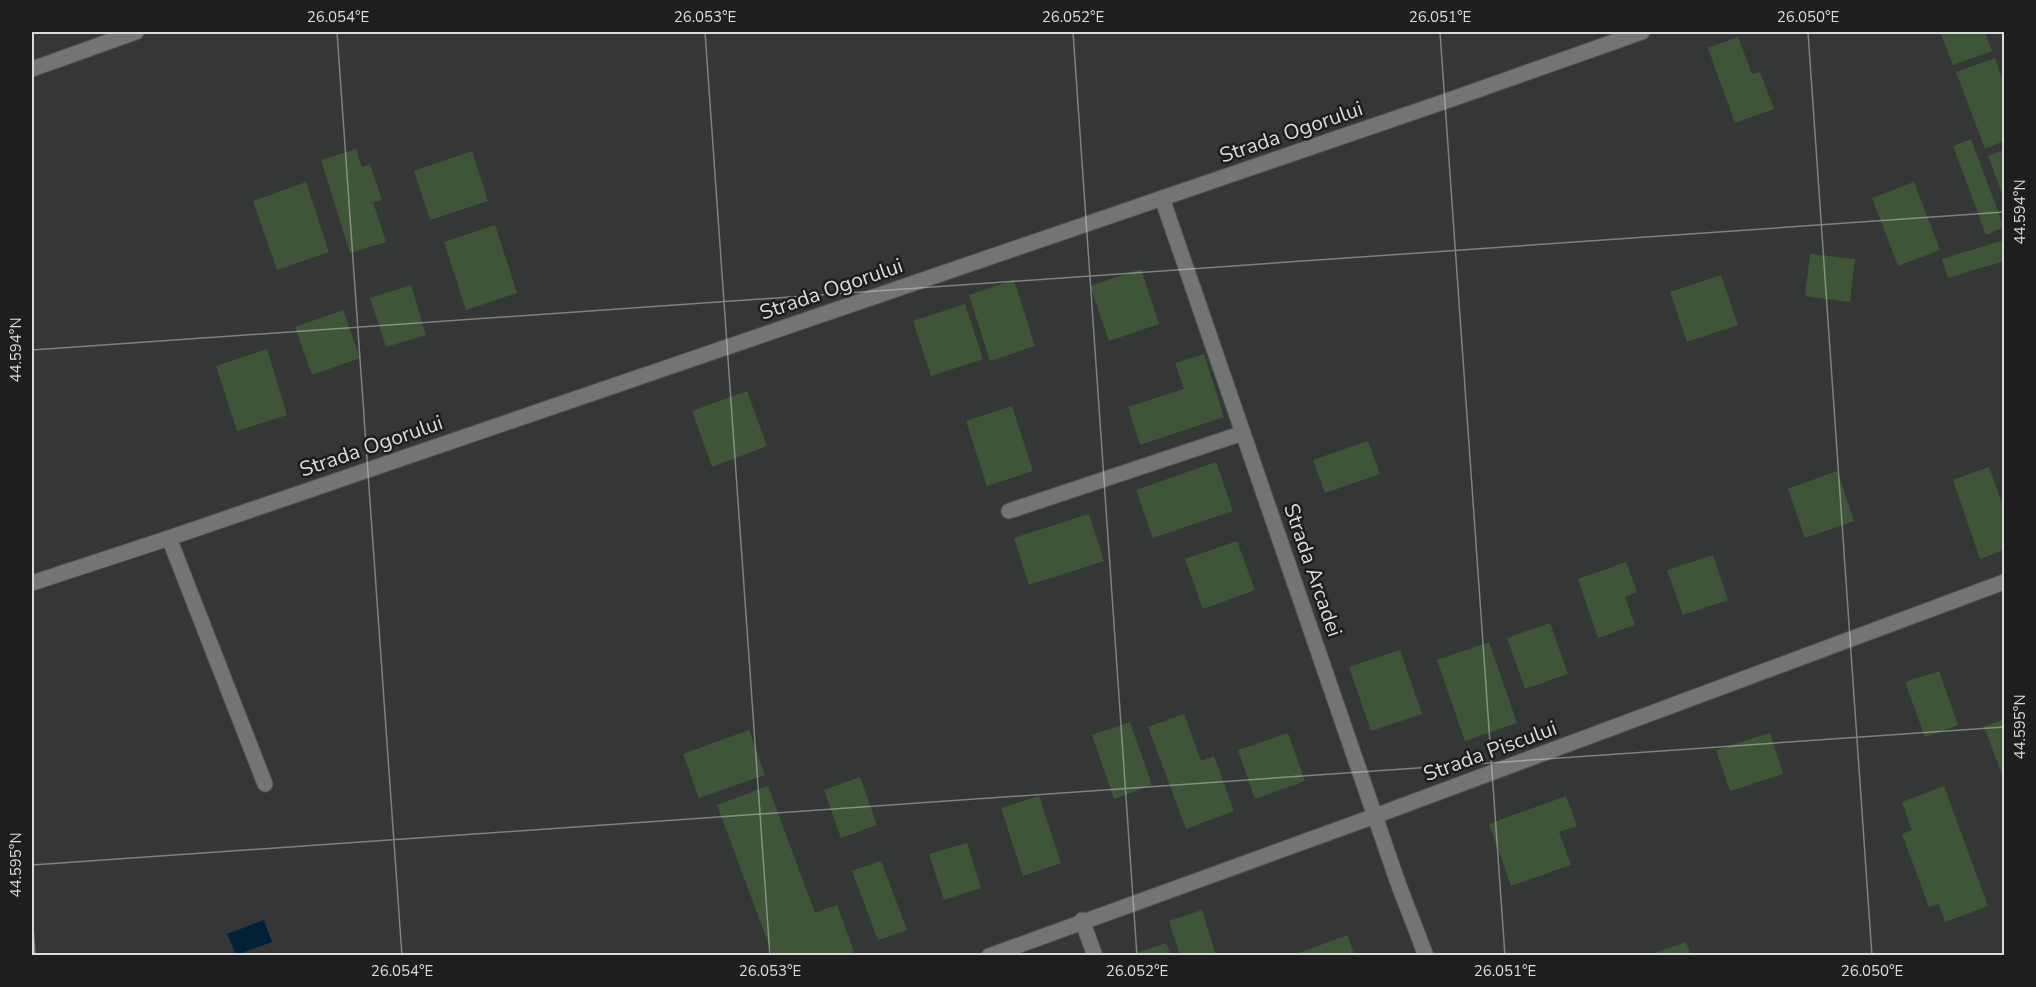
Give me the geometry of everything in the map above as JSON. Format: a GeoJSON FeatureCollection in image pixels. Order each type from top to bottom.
{"type":"FeatureCollection","features":[{"type":"Feature","properties":{"kind":"street"},"geometry":{"type":"LineString","coordinates":[[32,69],[136,32]]}},
{"type":"Feature","properties":{"kind":"street","name":"Strada Ogorului"},"geometry":{"type":"LineString","coordinates":[[32,583],[1642,32]]}},
{"type":"Feature","properties":{"kind":"street","name":"Strada Arcadei"},"geometry":{"type":"LineString","coordinates":[[1162,198],[1398,883],[1426,956]]}},
{"type":"Feature","properties":{"kind":"street"},"geometry":{"type":"LineString","coordinates":[[1009,511],[1243,433]]}},
{"type":"Feature","properties":{"kind":"street"},"geometry":{"type":"LineString","coordinates":[[169,538],[265,784]]}},
{"type":"Feature","properties":{"kind":"street","name":"Strada Piscului"},"geometry":{"type":"LineString","coordinates":[[989,956],[1082,920],[1375,816],[2004,582]]}},
{"type":"Feature","properties":{"kind":"street"},"geometry":{"type":"LineString","coordinates":[[1082,920],[1095,956]]}},
{"type":"Feature","properties":{"kind":"water"},"geometry":{"type":"Polygon","coordinates":[[[264,920],[272,942],[236,955],[227,934],[264,920]]]}},
{"type":"Feature","properties":{"kind":"building"},"geometry":{"type":"Polygon","coordinates":[[[1940,32],[1985,32],[1992,51],[1953,65],[1940,32]]]}},
{"type":"Feature","properties":{"kind":"building"},"geometry":{"type":"Polygon","coordinates":[[[1738,37],[1752,74],[1760,72],[1774,109],[1735,123],[1708,48],[1738,37]]]}},
{"type":"Feature","properties":{"kind":"building"},"geometry":{"type":"Polygon","coordinates":[[[1995,58],[2004,84],[2004,141],[1985,149],[1956,72],[1995,58]]]}},
{"type":"Feature","properties":{"kind":"building"},"geometry":{"type":"Polygon","coordinates":[[[1971,139],[2004,227],[1986,235],[1953,146],[1971,139]]]}},
{"type":"Feature","properties":{"kind":"building"},"geometry":{"type":"Polygon","coordinates":[[[356,149],[362,167],[370,164],[382,200],[373,202],[386,242],[350,253],[321,160],[356,149]]]}},
{"type":"Feature","properties":{"kind":"building"},"geometry":{"type":"Polygon","coordinates":[[[2004,150],[2004,199],[1988,156],[2004,150]]]}},
{"type":"Feature","properties":{"kind":"building"},"geometry":{"type":"Polygon","coordinates":[[[472,151],[488,201],[430,220],[414,171],[472,151]]]}},
{"type":"Feature","properties":{"kind":"building"},"geometry":{"type":"Polygon","coordinates":[[[306,182],[329,252],[277,270],[253,201],[306,182]]]}},
{"type":"Feature","properties":{"kind":"building"},"geometry":{"type":"Polygon","coordinates":[[[1914,182],[1940,250],[1898,266],[1872,198],[1914,182]]]}},
{"type":"Feature","properties":{"kind":"building"},"geometry":{"type":"Polygon","coordinates":[[[495,225],[517,293],[466,310],[444,242],[495,225]]]}},
{"type":"Feature","properties":{"kind":"building"},"geometry":{"type":"Polygon","coordinates":[[[2004,240],[2004,261],[1948,278],[1942,259],[2004,240]]]}},
{"type":"Feature","properties":{"kind":"building"},"geometry":{"type":"Polygon","coordinates":[[[1810,254],[1855,259],[1850,302],[1805,296],[1810,254]]]}},
{"type":"Feature","properties":{"kind":"building"},"geometry":{"type":"Polygon","coordinates":[[[1141,269],[1159,324],[1109,341],[1090,286],[1141,269]]]}},
{"type":"Feature","properties":{"kind":"building"},"geometry":{"type":"Polygon","coordinates":[[[1721,275],[1738,325],[1687,342],[1670,292],[1721,275]]]}},
{"type":"Feature","properties":{"kind":"building"},"geometry":{"type":"Polygon","coordinates":[[[1014,280],[1035,346],[990,361],[969,295],[1014,280]]]}},
{"type":"Feature","properties":{"kind":"building"},"geometry":{"type":"Polygon","coordinates":[[[411,285],[426,335],[386,347],[370,298],[411,285]]]}},
{"type":"Feature","properties":{"kind":"building"},"geometry":{"type":"Polygon","coordinates":[[[965,304],[983,359],[931,376],[913,321],[965,304]]]}},
{"type":"Feature","properties":{"kind":"building"},"geometry":{"type":"Polygon","coordinates":[[[343,310],[360,358],[312,375],[295,327],[343,310]]]}},
{"type":"Feature","properties":{"kind":"building"},"geometry":{"type":"Polygon","coordinates":[[[267,349],[287,415],[237,431],[216,366],[267,349]]]}},
{"type":"Feature","properties":{"kind":"building"},"geometry":{"type":"Polygon","coordinates":[[[1204,354],[1224,417],[1140,445],[1128,407],[1184,389],[1175,363],[1204,354]]]}},
{"type":"Feature","properties":{"kind":"building"},"geometry":{"type":"Polygon","coordinates":[[[747,391],[767,446],[712,467],[692,411],[747,391]]]}},
{"type":"Feature","properties":{"kind":"building"},"geometry":{"type":"Polygon","coordinates":[[[1012,406],[1033,471],[987,486],[966,421],[1012,406]]]}},
{"type":"Feature","properties":{"kind":"building"},"geometry":{"type":"Polygon","coordinates":[[[1368,441],[1380,474],[1325,493],[1313,460],[1368,441]]]}},
{"type":"Feature","properties":{"kind":"building"},"geometry":{"type":"Polygon","coordinates":[[[1216,462],[1233,511],[1153,538],[1136,490],[1216,462]]]}},
{"type":"Feature","properties":{"kind":"building"},"geometry":{"type":"Polygon","coordinates":[[[1989,467],[2004,509],[2004,550],[1980,559],[1953,480],[1989,467]]]}},
{"type":"Feature","properties":{"kind":"building"},"geometry":{"type":"Polygon","coordinates":[[[1837,471],[1854,521],[1805,538],[1788,489],[1837,471]]]}},
{"type":"Feature","properties":{"kind":"building"},"geometry":{"type":"Polygon","coordinates":[[[1089,514],[1104,561],[1029,585],[1014,538],[1089,514]]]}},
{"type":"Feature","properties":{"kind":"building"},"geometry":{"type":"Polygon","coordinates":[[[1237,541],[1255,590],[1203,609],[1185,559],[1237,541]]]}},
{"type":"Feature","properties":{"kind":"building"},"geometry":{"type":"Polygon","coordinates":[[[1713,555],[1728,600],[1683,615],[1667,570],[1713,555]]]}},
{"type":"Feature","properties":{"kind":"building"},"geometry":{"type":"Polygon","coordinates":[[[1626,562],[1637,592],[1625,597],[1635,625],[1598,638],[1578,579],[1626,562]]]}},
{"type":"Feature","properties":{"kind":"building"},"geometry":{"type":"Polygon","coordinates":[[[1550,623],[1568,674],[1525,689],[1507,638],[1550,623]]]}},
{"type":"Feature","properties":{"kind":"building"},"geometry":{"type":"Polygon","coordinates":[[[1489,642],[1517,723],[1465,741],[1437,660],[1489,642]]]}},
{"type":"Feature","properties":{"kind":"building"},"geometry":{"type":"Polygon","coordinates":[[[1400,650],[1422,714],[1371,731],[1349,667],[1400,650]]]}},
{"type":"Feature","properties":{"kind":"building"},"geometry":{"type":"Polygon","coordinates":[[[1939,671],[1958,725],[1925,737],[1905,682],[1939,671]]]}},
{"type":"Feature","properties":{"kind":"building"},"geometry":{"type":"Polygon","coordinates":[[[1184,714],[1201,761],[1214,756],[1234,811],[1186,829],[1148,727],[1184,714]]]}},
{"type":"Feature","properties":{"kind":"building"},"geometry":{"type":"Polygon","coordinates":[[[2004,719],[2004,779],[1984,727],[2004,719]]]}},
{"type":"Feature","properties":{"kind":"building"},"geometry":{"type":"Polygon","coordinates":[[[1130,722],[1152,785],[1114,799],[1092,735],[1130,722]]]}},
{"type":"Feature","properties":{"kind":"building"},"geometry":{"type":"Polygon","coordinates":[[[749,730],[765,775],[699,798],[683,754],[749,730]]]}},
{"type":"Feature","properties":{"kind":"building"},"geometry":{"type":"Polygon","coordinates":[[[1288,733],[1305,781],[1255,799],[1238,750],[1288,733]]]}},
{"type":"Feature","properties":{"kind":"building"},"geometry":{"type":"Polygon","coordinates":[[[1770,733],[1783,774],[1730,791],[1716,750],[1770,733]]]}},
{"type":"Feature","properties":{"kind":"building"},"geometry":{"type":"Polygon","coordinates":[[[860,777],[877,825],[841,838],[824,790],[860,777]]]}},
{"type":"Feature","properties":{"kind":"building"},"geometry":{"type":"Polygon","coordinates":[[[768,786],[815,913],[837,905],[854,952],[844,956],[773,956],[717,805],[768,786]]]}},
{"type":"Feature","properties":{"kind":"building"},"geometry":{"type":"Polygon","coordinates":[[[1944,786],[1988,906],[1945,922],[1939,904],[1929,907],[1902,834],[1912,830],[1902,802],[1944,786]]]}},
{"type":"Feature","properties":{"kind":"building"},"geometry":{"type":"Polygon","coordinates":[[[1039,796],[1061,863],[1023,876],[1001,808],[1039,796]]]}},
{"type":"Feature","properties":{"kind":"building"},"geometry":{"type":"Polygon","coordinates":[[[1566,796],[1577,826],[1559,832],[1571,865],[1511,886],[1489,824],[1566,796]]]}},
{"type":"Feature","properties":{"kind":"building"},"geometry":{"type":"Polygon","coordinates":[[[967,843],[981,888],[944,900],[929,854],[967,843]]]}},
{"type":"Feature","properties":{"kind":"building"},"geometry":{"type":"Polygon","coordinates":[[[881,861],[907,930],[878,940],[852,871],[881,861]]]}},
{"type":"Feature","properties":{"kind":"building"},"geometry":{"type":"Polygon","coordinates":[[[1202,910],[1216,955],[1180,956],[1169,921],[1202,910]]]}},
{"type":"Feature","properties":{"kind":"building"},"geometry":{"type":"Polygon","coordinates":[[[1347,935],[1355,956],[1300,956],[1299,953],[1347,935]]]}},
{"type":"Feature","properties":{"kind":"building"},"geometry":{"type":"Polygon","coordinates":[[[1686,942],[1691,956],[1649,956],[1649,955],[1686,942]]]}},
{"type":"Feature","properties":{"kind":"building"},"geometry":{"type":"Polygon","coordinates":[[[1166,943],[1171,956],[1131,956],[1131,955],[1166,943]]]}}]}
